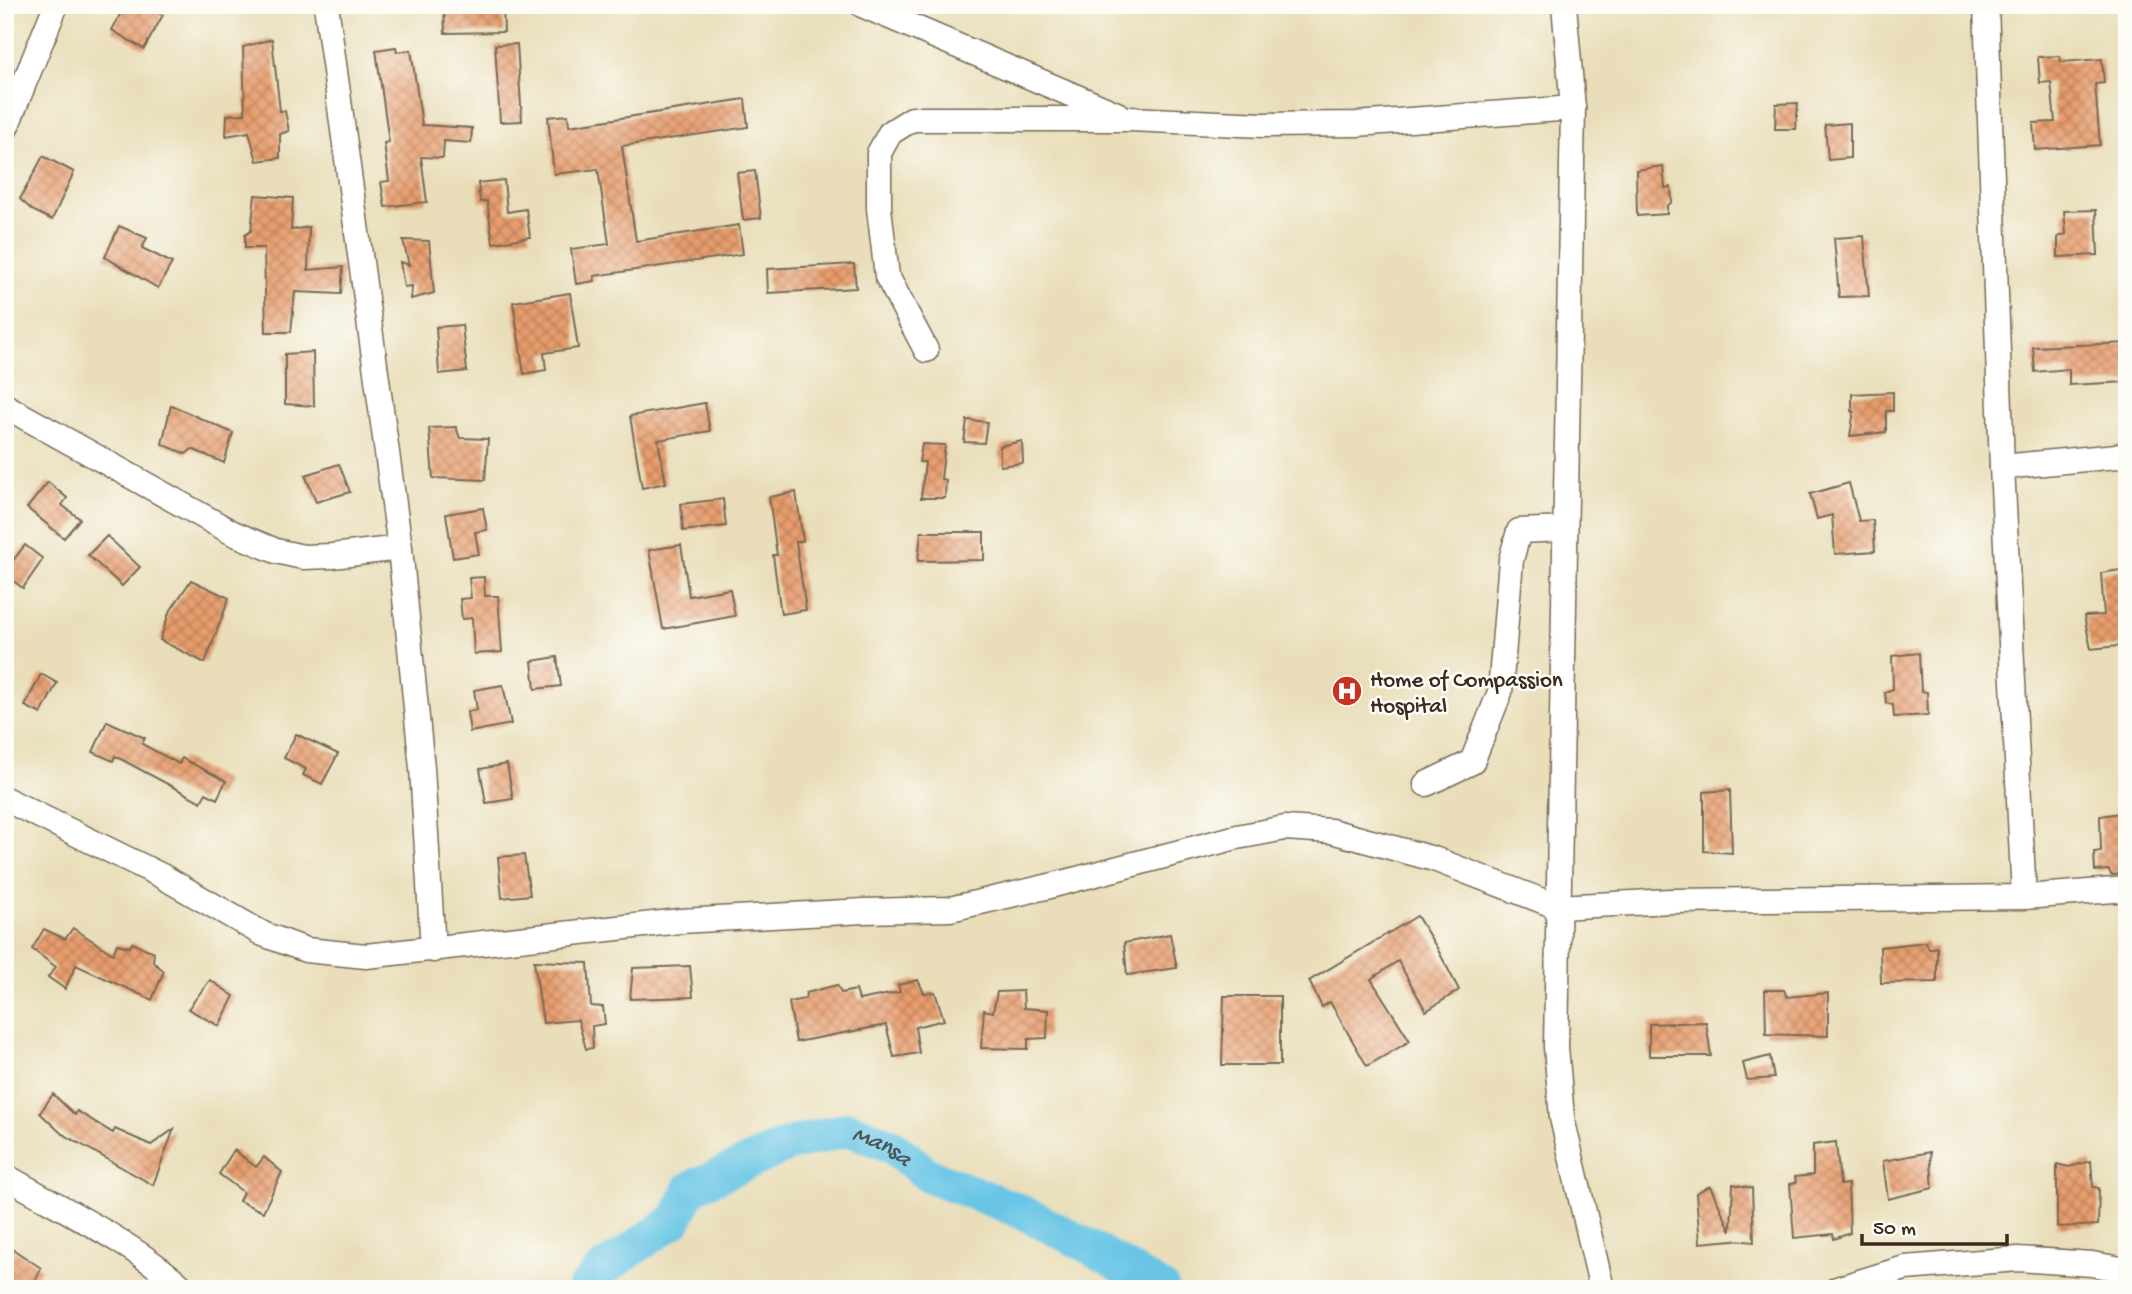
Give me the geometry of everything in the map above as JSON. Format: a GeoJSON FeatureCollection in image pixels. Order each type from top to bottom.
{"type":"FeatureCollection","features":[{"type":"Feature","properties":{"kind":"street"},"geometry":{"type":"LineString","coordinates":[[5,130],[56,5]]}},
{"type":"Feature","properties":{"kind":"street"},"geometry":{"type":"LineString","coordinates":[[326,5],[400,548],[422,768],[433,950]]}},
{"type":"Feature","properties":{"kind":"street"},"geometry":{"type":"LineString","coordinates":[[862,5],[1130,119]]}},
{"type":"Feature","properties":{"kind":"street"},"geometry":{"type":"LineString","coordinates":[[1564,5],[1573,108],[1556,1048],[1562,1118],[1608,1285]]}},
{"type":"Feature","properties":{"kind":"street"},"geometry":{"type":"LineString","coordinates":[[1986,5],[2002,467],[2024,897]]}},
{"type":"Feature","properties":{"kind":"street"},"geometry":{"type":"LineString","coordinates":[[926,350],[887,276],[879,208],[880,153],[890,133],[912,118],[1130,119],[1263,125],[1356,124],[1573,108]]}},
{"type":"Feature","properties":{"kind":"street"},"geometry":{"type":"LineString","coordinates":[[5,406],[233,533],[276,551],[303,557],[400,548]]}},
{"type":"Feature","properties":{"kind":"street"},"geometry":{"type":"LineString","coordinates":[[2002,467],[2127,455]]}},
{"type":"Feature","properties":{"kind":"street"},"geometry":{"type":"LineString","coordinates":[[1426,784],[1472,762],[1500,692],[1511,560],[1519,531],[1565,529]]}},
{"type":"Feature","properties":{"kind":"street"},"geometry":{"type":"LineString","coordinates":[[5,799],[160,874],[263,934],[306,950],[366,956],[680,921],[950,909],[1237,837],[1285,828],[1331,831],[1434,859],[1558,907],[1670,901],[2024,897],[2127,889]]}},
{"type":"Feature","properties":{"kind":"street"},"geometry":{"type":"LineString","coordinates":[[5,1176],[126,1247],[184,1289]]}},
{"type":"Feature","properties":{"kind":"street"},"geometry":{"type":"LineString","coordinates":[[1837,1289],[1905,1268],[2018,1259],[2092,1264],[2127,1270]]}},
{"type":"Feature","properties":{"kind":"building"},"geometry":{"type":"Polygon","coordinates":[[[125,5],[141,5],[163,15],[144,49],[112,30],[125,5]]]}},
{"type":"Feature","properties":{"kind":"building"},"geometry":{"type":"Polygon","coordinates":[[[503,5],[504,32],[445,33],[444,7],[503,5]]]}},
{"type":"Feature","properties":{"kind":"building"},"geometry":{"type":"Polygon","coordinates":[[[272,39],[280,111],[285,111],[289,131],[280,134],[280,158],[257,161],[249,132],[226,136],[227,115],[245,114],[243,47],[272,39]]]}},
{"type":"Feature","properties":{"kind":"building"},"geometry":{"type":"Polygon","coordinates":[[[517,44],[522,121],[500,122],[495,45],[517,44]]]}},
{"type":"Feature","properties":{"kind":"building"},"geometry":{"type":"Polygon","coordinates":[[[396,47],[397,52],[411,50],[422,125],[472,128],[471,143],[444,141],[443,158],[421,157],[427,202],[385,207],[381,182],[389,181],[384,143],[389,142],[376,50],[396,47]]]}},
{"type":"Feature","properties":{"kind":"building"},"geometry":{"type":"Polygon","coordinates":[[[2060,56],[2061,62],[2102,59],[2104,83],[2095,84],[2100,145],[2035,150],[2033,123],[2055,122],[2051,82],[2040,83],[2038,57],[2060,56]]]}},
{"type":"Feature","properties":{"kind":"building"},"geometry":{"type":"Polygon","coordinates":[[[745,99],[748,127],[622,146],[636,241],[739,225],[743,254],[594,276],[595,281],[576,284],[571,249],[609,244],[598,169],[554,174],[548,117],[568,115],[569,126],[745,99]]]}},
{"type":"Feature","properties":{"kind":"building"},"geometry":{"type":"Polygon","coordinates":[[[1798,103],[1796,129],[1775,129],[1776,104],[1798,103]]]}},
{"type":"Feature","properties":{"kind":"building"},"geometry":{"type":"Polygon","coordinates":[[[1850,123],[1850,158],[1828,160],[1825,125],[1850,123]]]}},
{"type":"Feature","properties":{"kind":"building"},"geometry":{"type":"Polygon","coordinates":[[[43,156],[74,172],[52,220],[32,210],[20,199],[43,156]]]}},
{"type":"Feature","properties":{"kind":"building"},"geometry":{"type":"Polygon","coordinates":[[[1663,166],[1665,188],[1671,187],[1672,202],[1667,206],[1667,214],[1637,216],[1636,170],[1663,166]]]}},
{"type":"Feature","properties":{"kind":"building"},"geometry":{"type":"Polygon","coordinates":[[[755,171],[761,218],[743,220],[737,173],[755,171]]]}},
{"type":"Feature","properties":{"kind":"building"},"geometry":{"type":"Polygon","coordinates":[[[504,180],[507,212],[526,209],[530,237],[493,243],[487,201],[480,202],[478,183],[504,180]]]}},
{"type":"Feature","properties":{"kind":"building"},"geometry":{"type":"Polygon","coordinates":[[[255,195],[293,198],[291,230],[309,227],[308,270],[343,267],[341,294],[295,292],[291,332],[266,332],[264,248],[245,248],[245,235],[251,231],[255,195]]]}},
{"type":"Feature","properties":{"kind":"building"},"geometry":{"type":"Polygon","coordinates":[[[2096,210],[2098,255],[2058,257],[2058,237],[2066,234],[2064,211],[2096,210]]]}},
{"type":"Feature","properties":{"kind":"building"},"geometry":{"type":"Polygon","coordinates":[[[119,226],[147,238],[142,248],[172,263],[158,288],[105,257],[119,226]]]}},
{"type":"Feature","properties":{"kind":"building"},"geometry":{"type":"Polygon","coordinates":[[[1864,236],[1869,296],[1839,297],[1834,238],[1864,236]]]}},
{"type":"Feature","properties":{"kind":"building"},"geometry":{"type":"Polygon","coordinates":[[[403,240],[429,241],[434,293],[411,299],[412,286],[404,287],[400,262],[409,265],[403,240]]]}},
{"type":"Feature","properties":{"kind":"building"},"geometry":{"type":"Polygon","coordinates":[[[854,264],[856,288],[768,293],[767,269],[854,264]]]}},
{"type":"Feature","properties":{"kind":"building"},"geometry":{"type":"Polygon","coordinates":[[[570,293],[578,348],[544,353],[546,370],[524,374],[513,302],[570,293]]]}},
{"type":"Feature","properties":{"kind":"building"},"geometry":{"type":"Polygon","coordinates":[[[462,325],[467,371],[439,374],[436,327],[462,325]]]}},
{"type":"Feature","properties":{"kind":"building"},"geometry":{"type":"Polygon","coordinates":[[[2127,343],[2127,382],[2069,385],[2069,369],[2035,372],[2033,347],[2127,343]]]}},
{"type":"Feature","properties":{"kind":"building"},"geometry":{"type":"Polygon","coordinates":[[[313,352],[314,406],[285,404],[285,354],[313,352]]]}},
{"type":"Feature","properties":{"kind":"building"},"geometry":{"type":"Polygon","coordinates":[[[1893,392],[1893,411],[1886,411],[1886,432],[1850,436],[1854,411],[1852,394],[1893,392]]]}},
{"type":"Feature","properties":{"kind":"building"},"geometry":{"type":"Polygon","coordinates":[[[705,403],[710,431],[658,440],[666,483],[642,488],[630,416],[705,403]]]}},
{"type":"Feature","properties":{"kind":"building"},"geometry":{"type":"Polygon","coordinates":[[[171,405],[233,433],[224,463],[192,449],[186,454],[162,444],[171,405]]]}},
{"type":"Feature","properties":{"kind":"building"},"geometry":{"type":"Polygon","coordinates":[[[967,420],[987,422],[984,443],[964,442],[967,420]]]}},
{"type":"Feature","properties":{"kind":"building"},"geometry":{"type":"Polygon","coordinates":[[[456,427],[460,438],[488,439],[485,480],[433,478],[429,428],[456,427]]]}},
{"type":"Feature","properties":{"kind":"building"},"geometry":{"type":"Polygon","coordinates":[[[1022,441],[1023,463],[1000,466],[1000,446],[1022,441]]]}},
{"type":"Feature","properties":{"kind":"building"},"geometry":{"type":"Polygon","coordinates":[[[922,444],[945,445],[941,479],[946,480],[945,498],[921,498],[925,462],[919,462],[922,444]]]}},
{"type":"Feature","properties":{"kind":"building"},"geometry":{"type":"Polygon","coordinates":[[[339,464],[350,492],[316,502],[305,475],[339,464]]]}},
{"type":"Feature","properties":{"kind":"building"},"geometry":{"type":"Polygon","coordinates":[[[48,482],[67,498],[62,505],[80,519],[64,538],[27,508],[48,482]]]}},
{"type":"Feature","properties":{"kind":"building"},"geometry":{"type":"Polygon","coordinates":[[[1849,483],[1859,521],[1873,520],[1875,551],[1835,554],[1832,515],[1817,519],[1810,494],[1849,483]]]}},
{"type":"Feature","properties":{"kind":"building"},"geometry":{"type":"Polygon","coordinates":[[[796,492],[803,541],[796,542],[806,610],[781,614],[769,497],[796,492]]]}},
{"type":"Feature","properties":{"kind":"building"},"geometry":{"type":"Polygon","coordinates":[[[723,499],[726,526],[683,531],[681,504],[723,499]]]}},
{"type":"Feature","properties":{"kind":"building"},"geometry":{"type":"Polygon","coordinates":[[[483,508],[487,530],[475,532],[479,554],[453,558],[446,514],[483,508]]]}},
{"type":"Feature","properties":{"kind":"building"},"geometry":{"type":"Polygon","coordinates":[[[921,532],[984,532],[984,560],[918,561],[921,532]]]}},
{"type":"Feature","properties":{"kind":"building"},"geometry":{"type":"Polygon","coordinates":[[[107,536],[140,567],[122,586],[88,555],[107,536]]]}},
{"type":"Feature","properties":{"kind":"building"},"geometry":{"type":"Polygon","coordinates":[[[25,545],[43,559],[23,588],[5,575],[5,571],[25,545]]]}},
{"type":"Feature","properties":{"kind":"building"},"geometry":{"type":"Polygon","coordinates":[[[681,545],[689,596],[730,589],[735,616],[663,629],[649,550],[681,545]]]}},
{"type":"Feature","properties":{"kind":"building"},"geometry":{"type":"Polygon","coordinates":[[[2127,569],[2127,645],[2091,649],[2084,616],[2104,615],[2101,573],[2127,569]]]}},
{"type":"Feature","properties":{"kind":"building"},"geometry":{"type":"Polygon","coordinates":[[[484,577],[485,596],[498,596],[502,652],[474,654],[472,618],[462,619],[460,599],[471,598],[469,578],[484,577]]]}},
{"type":"Feature","properties":{"kind":"building"},"geometry":{"type":"Polygon","coordinates":[[[191,580],[229,598],[205,663],[160,640],[169,613],[191,580]]]}},
{"type":"Feature","properties":{"kind":"building"},"geometry":{"type":"Polygon","coordinates":[[[1919,653],[1921,691],[1927,692],[1928,715],[1894,717],[1893,705],[1886,703],[1885,692],[1893,689],[1892,656],[1919,653]]]}},
{"type":"Feature","properties":{"kind":"building"},"geometry":{"type":"Polygon","coordinates":[[[557,657],[561,686],[535,689],[532,661],[557,657]]]}},
{"type":"Feature","properties":{"kind":"building"},"geometry":{"type":"Polygon","coordinates":[[[41,674],[57,683],[41,714],[25,706],[41,674]]]}},
{"type":"Feature","properties":{"kind":"building"},"geometry":{"type":"Polygon","coordinates":[[[503,685],[511,724],[470,732],[467,712],[477,710],[474,690],[503,685]]]}},
{"type":"Feature","properties":{"kind":"building"},"geometry":{"type":"Polygon","coordinates":[[[107,721],[145,738],[142,744],[179,764],[182,758],[226,781],[217,799],[206,793],[201,802],[115,756],[113,761],[93,752],[107,721]]]}},
{"type":"Feature","properties":{"kind":"building"},"geometry":{"type":"Polygon","coordinates":[[[296,734],[338,754],[322,784],[303,775],[306,769],[284,758],[296,734]]]}},
{"type":"Feature","properties":{"kind":"building"},"geometry":{"type":"Polygon","coordinates":[[[507,764],[513,799],[486,803],[480,769],[507,764]]]}},
{"type":"Feature","properties":{"kind":"building"},"geometry":{"type":"Polygon","coordinates":[[[1730,790],[1732,853],[1704,851],[1704,792],[1730,790]]]}},
{"type":"Feature","properties":{"kind":"building"},"geometry":{"type":"Polygon","coordinates":[[[2127,812],[2127,874],[2111,875],[2109,870],[2095,871],[2094,852],[2101,851],[2100,816],[2127,812]]]}},
{"type":"Feature","properties":{"kind":"building"},"geometry":{"type":"Polygon","coordinates":[[[524,855],[530,895],[502,898],[498,857],[524,855]]]}},
{"type":"Feature","properties":{"kind":"building"},"geometry":{"type":"Polygon","coordinates":[[[1417,916],[1459,990],[1426,1011],[1398,961],[1371,979],[1410,1041],[1367,1066],[1330,1002],[1322,1007],[1309,981],[1417,916]]]}},
{"type":"Feature","properties":{"kind":"building"},"geometry":{"type":"Polygon","coordinates":[[[73,928],[113,954],[117,944],[130,947],[132,943],[154,952],[153,962],[164,971],[152,1000],[76,965],[65,989],[48,977],[56,967],[32,949],[44,929],[65,939],[73,928]]]}},
{"type":"Feature","properties":{"kind":"building"},"geometry":{"type":"Polygon","coordinates":[[[1170,934],[1177,968],[1127,975],[1124,943],[1170,934]]]}},
{"type":"Feature","properties":{"kind":"building"},"geometry":{"type":"Polygon","coordinates":[[[1926,942],[1929,949],[1937,947],[1937,982],[1881,983],[1880,947],[1926,942]]]}},
{"type":"Feature","properties":{"kind":"building"},"geometry":{"type":"Polygon","coordinates":[[[534,961],[588,963],[591,1006],[603,1007],[605,1024],[592,1026],[593,1048],[586,1049],[578,1020],[543,1023],[534,961]]]}},
{"type":"Feature","properties":{"kind":"building"},"geometry":{"type":"Polygon","coordinates":[[[690,966],[693,997],[630,999],[633,968],[690,966]]]}},
{"type":"Feature","properties":{"kind":"building"},"geometry":{"type":"Polygon","coordinates":[[[210,980],[234,996],[219,1026],[188,1009],[210,980]]]}},
{"type":"Feature","properties":{"kind":"building"},"geometry":{"type":"Polygon","coordinates":[[[918,980],[924,993],[935,992],[944,1020],[915,1027],[919,1053],[894,1057],[886,1025],[796,1042],[789,1002],[805,999],[806,993],[837,985],[841,993],[856,990],[859,1000],[900,992],[898,985],[918,980]]]}},
{"type":"Feature","properties":{"kind":"building"},"geometry":{"type":"Polygon","coordinates":[[[1765,990],[1784,990],[1787,997],[1828,993],[1828,1036],[1766,1034],[1765,990]]]}},
{"type":"Feature","properties":{"kind":"building"},"geometry":{"type":"Polygon","coordinates":[[[1023,991],[1024,1008],[1048,1010],[1047,1038],[1028,1039],[1028,1049],[981,1048],[984,1010],[993,1012],[997,992],[1023,991]]]}},
{"type":"Feature","properties":{"kind":"building"},"geometry":{"type":"Polygon","coordinates":[[[1224,996],[1280,996],[1280,1065],[1222,1065],[1224,996]]]}},
{"type":"Feature","properties":{"kind":"building"},"geometry":{"type":"Polygon","coordinates":[[[1706,1022],[1711,1056],[1649,1056],[1649,1024],[1706,1022]]]}},
{"type":"Feature","properties":{"kind":"building"},"geometry":{"type":"Polygon","coordinates":[[[1770,1056],[1774,1078],[1747,1080],[1743,1063],[1770,1056]]]}},
{"type":"Feature","properties":{"kind":"building"},"geometry":{"type":"Polygon","coordinates":[[[53,1094],[75,1115],[77,1111],[113,1133],[115,1129],[151,1145],[174,1129],[153,1185],[61,1133],[40,1113],[53,1094]]]}},
{"type":"Feature","properties":{"kind":"building"},"geometry":{"type":"Polygon","coordinates":[[[1836,1142],[1840,1185],[1848,1184],[1850,1233],[1834,1239],[1833,1234],[1794,1238],[1790,1184],[1796,1183],[1795,1177],[1813,1175],[1813,1145],[1836,1142]]]}},
{"type":"Feature","properties":{"kind":"building"},"geometry":{"type":"Polygon","coordinates":[[[234,1150],[256,1167],[264,1157],[282,1172],[263,1212],[239,1201],[243,1192],[219,1174],[234,1150]]]}},
{"type":"Feature","properties":{"kind":"building"},"geometry":{"type":"Polygon","coordinates":[[[1930,1152],[1933,1188],[1888,1199],[1883,1161],[1930,1152]]]}},
{"type":"Feature","properties":{"kind":"building"},"geometry":{"type":"Polygon","coordinates":[[[2091,1161],[2093,1187],[2099,1188],[2098,1225],[2057,1227],[2057,1164],[2069,1167],[2091,1161]]]}},
{"type":"Feature","properties":{"kind":"building"},"geometry":{"type":"Polygon","coordinates":[[[1733,1184],[1752,1188],[1754,1242],[1733,1240],[1700,1243],[1696,1193],[1710,1186],[1731,1231],[1733,1184]]]}},
{"type":"Feature","properties":{"kind":"building"},"geometry":{"type":"Polygon","coordinates":[[[14,1250],[41,1268],[32,1289],[5,1289],[5,1266],[14,1250]]]}},
{"type":"Feature","properties":{"kind":"waterway","name":"Mansa"},"geometry":{"type":"LineString","coordinates":[[584,1289],[602,1270],[675,1220],[691,1188],[787,1145],[849,1129],[892,1146],[928,1175],[1020,1211],[1162,1289]]}},
{"type":"Feature","properties":{"kind":"place","name":"Home of Compassion Hospital"},"geometry":{"type":"Point","coordinates":[1347,691]}}]}
